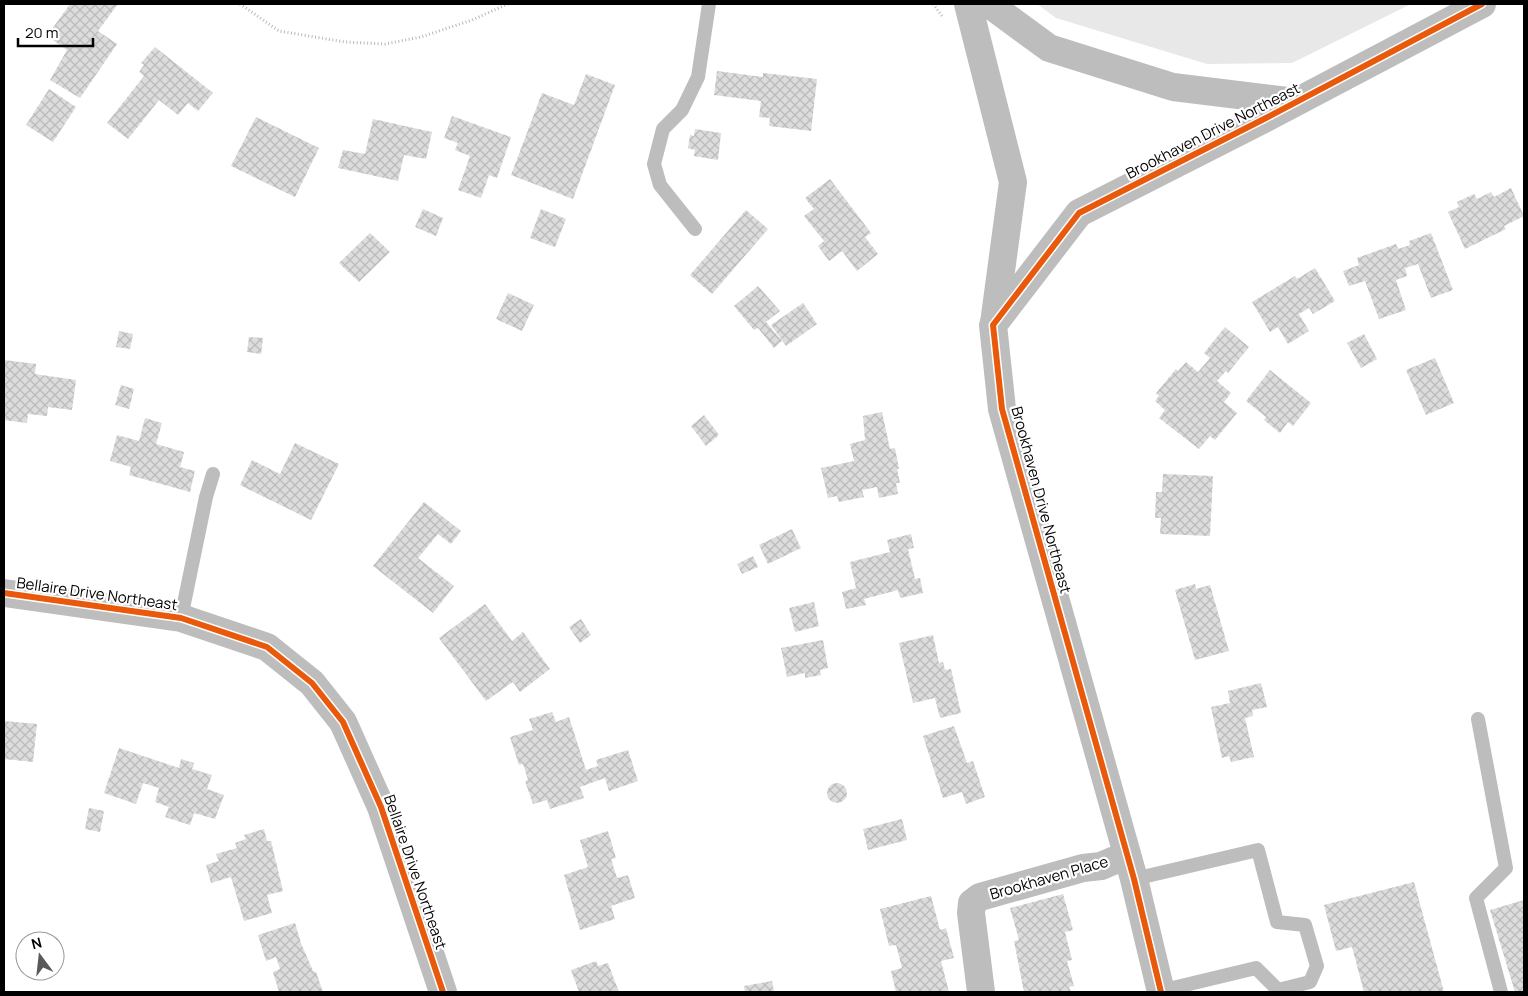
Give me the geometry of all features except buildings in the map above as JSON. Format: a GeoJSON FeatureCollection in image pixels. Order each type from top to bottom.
{"type":"FeatureCollection","features":[{"type":"Feature","properties":{"kind":"street"},"geometry":{"type":"LineString","coordinates":[[968,4],[1013,182],[994,324]]}},
{"type":"Feature","properties":{"kind":"street"},"geometry":{"type":"LineString","coordinates":[[989,4],[1050,48],[1078,57],[1173,87],[1296,102]]}},
{"type":"Feature","properties":{"kind":"street","name":"Brookhaven Drive Northeast"},"geometry":{"type":"LineString","coordinates":[[1159,992],[1130,867],[1002,409],[994,324],[1079,214],[1482,4]]}},
{"type":"Feature","properties":{"kind":"street","name":"Bellaire Drive Northeast"},"geometry":{"type":"LineString","coordinates":[[4,593],[181,618],[267,647],[312,683],[343,722],[381,807],[443,992]]}},
{"type":"Feature","properties":{"kind":"street","name":"Brookhaven Place"},"geometry":{"type":"LineString","coordinates":[[981,992],[971,913],[972,903],[980,898],[1083,868],[1101,866],[1130,867]]}},
{"type":"Feature","properties":{"kind":"lane"},"geometry":{"type":"LineString","coordinates":[[696,229],[660,185],[654,164],[663,129],[682,110],[698,77],[709,4]]}},
{"type":"Feature","properties":{"kind":"lane"},"geometry":{"type":"LineString","coordinates":[[181,618],[206,497],[213,474]]}},
{"type":"Feature","properties":{"kind":"lane"},"geometry":{"type":"LineString","coordinates":[[1478,719],[1506,868],[1476,898],[1501,992]]}},
{"type":"Feature","properties":{"kind":"lane"},"geometry":{"type":"LineString","coordinates":[[1130,867],[1258,850],[1277,922],[1305,925],[1316,966],[1310,982],[1278,990],[1256,968],[1159,992]]}},
{"type":"Feature","properties":{"kind":"path"},"geometry":{"type":"LineString","coordinates":[[240,4],[279,31],[345,42],[384,44],[421,37],[472,20],[508,4]]}},
{"type":"Feature","properties":{"kind":"shaded area"},"geometry":{"type":"Polygon","coordinates":[[[1037,4],[1411,4],[1292,63],[1207,64],[1056,18],[1037,4]]]}},
{"type":"Feature","properties":{"kind":"cycle path"},"geometry":{"type":"LineString","coordinates":[[1161,992],[1134,879],[1002,409],[993,325],[1079,213],[1264,119],[1482,4]]}},
{"type":"Feature","properties":{"kind":"cycle path"},"geometry":{"type":"LineString","coordinates":[[4,593],[181,618],[267,647],[312,683],[343,722],[381,807],[443,992]]}}]}
